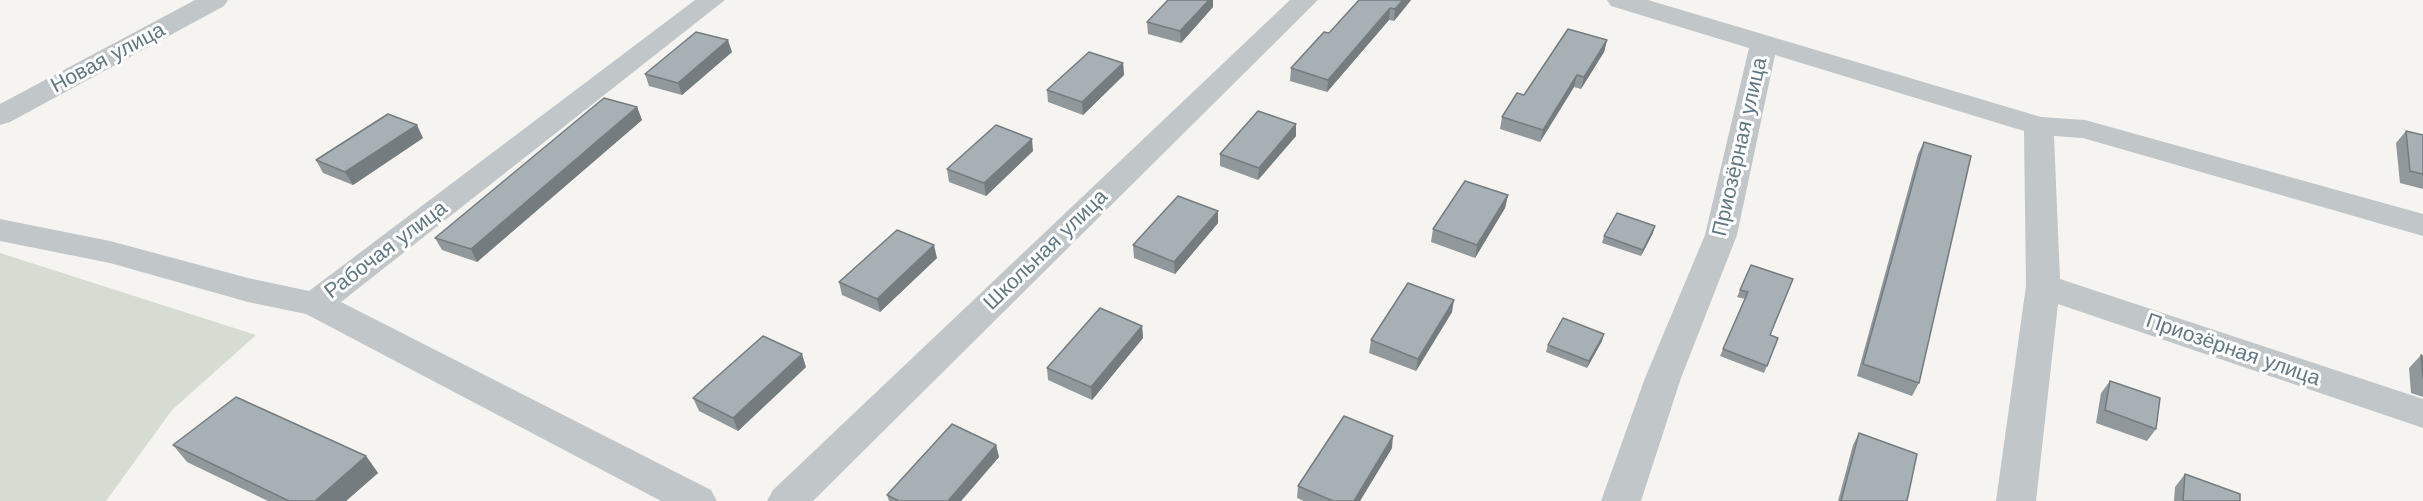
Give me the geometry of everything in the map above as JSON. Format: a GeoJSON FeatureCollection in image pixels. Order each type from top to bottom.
{"type":"FeatureCollection","features":[{"type":"Feature","properties":{"kind":"street","name":"Новая улица"},"geometry":{"type":"LineString","coordinates":[[0,116],[215,0]]}},
{"type":"Feature","properties":{"kind":"street","name":"Рабочая улица"},"geometry":{"type":"LineString","coordinates":[[697,501],[315,304],[712,0]]}},
{"type":"Feature","properties":{"kind":"street","name":"Школьная улица"},"geometry":{"type":"LineString","coordinates":[[787,501],[1305,0]]}},
{"type":"Feature","properties":{"kind":"street"},"geometry":{"type":"LineString","coordinates":[[1620,0],[1764,42]]}},
{"type":"Feature","properties":{"kind":"street","name":"Приозёрная улица"},"geometry":{"type":"LineString","coordinates":[[1621,501],[1663,378],[1721,235],[1764,42],[2039,126],[2085,129],[2423,225]]}},
{"type":"Feature","properties":{"kind":"street"},"geometry":{"type":"LineString","coordinates":[[2016,501],[2043,286],[2039,126]]}},
{"type":"Feature","properties":{"kind":"street"},"geometry":{"type":"LineString","coordinates":[[0,230],[110,252],[248,290],[315,304]]}},
{"type":"Feature","properties":{"kind":"street","name":"Приозёрная улица"},"geometry":{"type":"LineString","coordinates":[[2043,286],[2423,414]]}},
{"type":"Feature","properties":{"kind":"shaded area"},"geometry":{"type":"Polygon","coordinates":[[[0,253],[256,335],[172,410],[106,501],[0,501],[0,253]]]}},
{"type":"Feature","properties":{"kind":"building"},"geometry":{"type":"Polygon","coordinates":[[[1168,0],[1209,0],[1180,31],[1147,22],[1168,0]]]}},
{"type":"Feature","properties":{"kind":"building"},"geometry":{"type":"Polygon","coordinates":[[[1359,0],[1403,0],[1395,9],[1390,8],[1328,80],[1291,68],[1324,32],[1329,33],[1359,0]]]}},
{"type":"Feature","properties":{"kind":"building"},"geometry":{"type":"Polygon","coordinates":[[[1568,29],[1607,40],[1584,77],[1577,75],[1543,130],[1502,117],[1517,93],[1524,95],[1568,29]]]}},
{"type":"Feature","properties":{"kind":"building"},"geometry":{"type":"Polygon","coordinates":[[[696,32],[728,40],[678,83],[645,74],[696,32]]]}},
{"type":"Feature","properties":{"kind":"building"},"geometry":{"type":"Polygon","coordinates":[[[1089,52],[1123,63],[1082,102],[1047,90],[1089,52]]]}},
{"type":"Feature","properties":{"kind":"building"},"geometry":{"type":"Polygon","coordinates":[[[604,98],[637,107],[471,249],[435,238],[604,98]]]}},
{"type":"Feature","properties":{"kind":"building"},"geometry":{"type":"Polygon","coordinates":[[[1258,111],[1296,124],[1259,168],[1220,154],[1258,111]]]}},
{"type":"Feature","properties":{"kind":"building"},"geometry":{"type":"Polygon","coordinates":[[[388,114],[417,125],[345,172],[316,160],[388,114]]]}},
{"type":"Feature","properties":{"kind":"building"},"geometry":{"type":"Polygon","coordinates":[[[996,125],[1032,139],[984,183],[947,169],[996,125]]]}},
{"type":"Feature","properties":{"kind":"building"},"geometry":{"type":"Polygon","coordinates":[[[2406,131],[2423,135],[2423,174],[2410,171],[2406,131]]]}},
{"type":"Feature","properties":{"kind":"building"},"geometry":{"type":"Polygon","coordinates":[[[1924,142],[1971,156],[1919,383],[1863,364],[1924,142]]]}},
{"type":"Feature","properties":{"kind":"building"},"geometry":{"type":"Polygon","coordinates":[[[1465,181],[1508,195],[1477,245],[1433,229],[1465,181]]]}},
{"type":"Feature","properties":{"kind":"building"},"geometry":{"type":"Polygon","coordinates":[[[1178,196],[1218,211],[1174,262],[1133,245],[1178,196]]]}},
{"type":"Feature","properties":{"kind":"building"},"geometry":{"type":"Polygon","coordinates":[[[1617,213],[1655,226],[1643,250],[1604,236],[1617,213]]]}},
{"type":"Feature","properties":{"kind":"building"},"geometry":{"type":"Polygon","coordinates":[[[897,230],[934,245],[877,299],[839,282],[897,230]]]}},
{"type":"Feature","properties":{"kind":"building"},"geometry":{"type":"Polygon","coordinates":[[[1751,265],[1793,279],[1770,335],[1778,338],[1767,366],[1723,349],[1748,292],[1740,290],[1751,265]]]}},
{"type":"Feature","properties":{"kind":"building"},"geometry":{"type":"Polygon","coordinates":[[[1408,283],[1454,300],[1418,359],[1371,340],[1408,283]]]}},
{"type":"Feature","properties":{"kind":"building"},"geometry":{"type":"Polygon","coordinates":[[[1100,308],[1142,326],[1091,387],[1047,368],[1100,308]]]}},
{"type":"Feature","properties":{"kind":"building"},"geometry":{"type":"Polygon","coordinates":[[[1563,318],[1604,334],[1589,361],[1548,345],[1563,318]]]}},
{"type":"Feature","properties":{"kind":"building"},"geometry":{"type":"Polygon","coordinates":[[[763,336],[802,354],[733,418],[693,398],[763,336]]]}},
{"type":"Feature","properties":{"kind":"building"},"geometry":{"type":"Polygon","coordinates":[[[2110,381],[2160,398],[2156,429],[2105,410],[2110,381]]]}},
{"type":"Feature","properties":{"kind":"building"},"geometry":{"type":"Polygon","coordinates":[[[236,397],[366,456],[315,501],[289,501],[173,445],[236,397]]]}},
{"type":"Feature","properties":{"kind":"building"},"geometry":{"type":"Polygon","coordinates":[[[1344,416],[1393,436],[1354,501],[1333,501],[1298,486],[1344,416]]]}},
{"type":"Feature","properties":{"kind":"building"},"geometry":{"type":"Polygon","coordinates":[[[952,424],[996,445],[948,501],[899,501],[887,495],[952,424]]]}},
{"type":"Feature","properties":{"kind":"building"},"geometry":{"type":"Polygon","coordinates":[[[1859,433],[1917,454],[1907,501],[1841,501],[1859,433]]]}},
{"type":"Feature","properties":{"kind":"building"},"geometry":{"type":"Polygon","coordinates":[[[2185,474],[2240,494],[2240,501],[2183,501],[2185,474]]]}}]}
